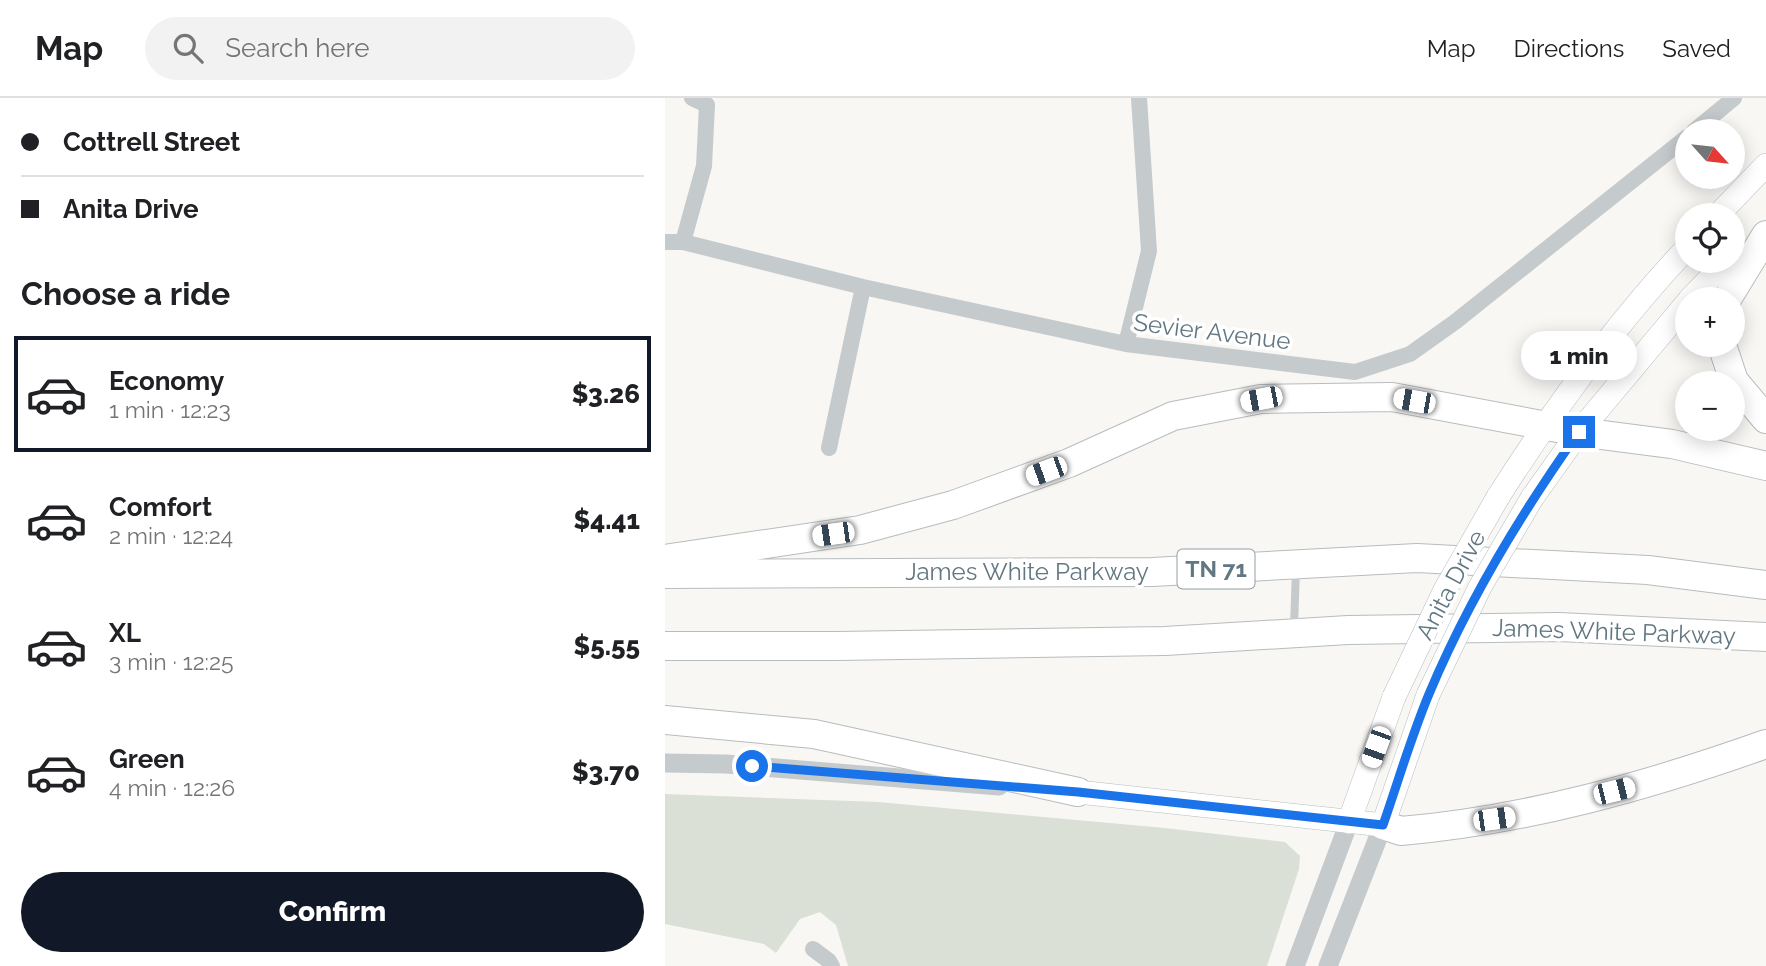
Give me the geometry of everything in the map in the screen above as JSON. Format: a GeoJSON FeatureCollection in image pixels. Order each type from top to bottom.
{"type":"FeatureCollection","features":[{"type":"Feature","properties":{"kind":"highway"},"geometry":{"type":"LineString","coordinates":[[1734,287],[1766,235]]}},
{"type":"Feature","properties":{"kind":"highway"},"geometry":{"type":"LineString","coordinates":[[1726,357],[1734,381],[1766,419]]}},
{"type":"Feature","properties":{"kind":"highway"},"geometry":{"type":"LineString","coordinates":[[665,559],[860,530],[953,505],[1044,472],[1173,416],[1261,399],[1392,397],[1579,432],[1672,444],[1766,466]]}},
{"type":"Feature","properties":{"kind":"highway","name":"James White Parkway"},"geometry":{"type":"LineString","coordinates":[[665,574],[1152,572],[1417,558],[1648,570],[1766,586]]}},
{"type":"Feature","properties":{"kind":"highway","name":"James White Parkway"},"geometry":{"type":"LineString","coordinates":[[665,646],[1151,641],[1294,633],[1559,627],[1766,637]]}},
{"type":"Feature","properties":{"kind":"highway"},"geometry":{"type":"LineString","coordinates":[[665,720],[814,734],[1078,792]]}},
{"type":"Feature","properties":{"kind":"highway"},"geometry":{"type":"LineString","coordinates":[[1383,825],[1401,831],[1518,816],[1686,772],[1766,744]]}},
{"type":"Feature","properties":{"kind":"main road"},"geometry":{"type":"LineString","coordinates":[[1730,203],[1766,165]]}},
{"type":"Feature","properties":{"kind":"main road"},"geometry":{"type":"LineString","coordinates":[[1745,244],[1766,222]]}},
{"type":"Feature","properties":{"kind":"main road","name":"Anita Drive"},"geometry":{"type":"LineString","coordinates":[[1349,821],[1394,698],[1445,590],[1498,497],[1545,424],[1600,349],[1675,262]]}},
{"type":"Feature","properties":{"kind":"main road","name":"Anita Drive"},"geometry":{"type":"LineString","coordinates":[[1702,287],[1715,273]]}},
{"type":"Feature","properties":{"kind":"main road","name":"Anita Drive"},"geometry":{"type":"LineString","coordinates":[[1383,825],[1428,695],[1480,587],[1532,498],[1579,432],[1675,317]]}},
{"type":"Feature","properties":{"kind":"main road"},"geometry":{"type":"LineString","coordinates":[[1078,792],[1383,825]]}},
{"type":"Feature","properties":{"kind":"street"},"geometry":{"type":"LineString","coordinates":[[1126,344],[1149,251],[1139,98]]}},
{"type":"Feature","properties":{"kind":"street"},"geometry":{"type":"LineString","coordinates":[[1709,119],[1734,98]]}},
{"type":"Feature","properties":{"kind":"street"},"geometry":{"type":"LineString","coordinates":[[683,242],[705,166],[700,101]]}},
{"type":"Feature","properties":{"kind":"street","name":"Sevier Avenue"},"geometry":{"type":"LineString","coordinates":[[665,242],[683,242],[863,287],[1126,344],[1355,372],[1410,354],[1675,147]]}},
{"type":"Feature","properties":{"kind":"street"},"geometry":{"type":"LineString","coordinates":[[829,448],[863,287]]}},
{"type":"Feature","properties":{"kind":"street"},"geometry":{"type":"LineString","coordinates":[[665,763],[726,764],[1078,792]]}},
{"type":"Feature","properties":{"kind":"street","name":"Anita Drive"},"geometry":{"type":"LineString","coordinates":[[1295,966],[1349,821]]}},
{"type":"Feature","properties":{"kind":"street","name":"Anita Drive"},"geometry":{"type":"LineString","coordinates":[[1328,966],[1383,825]]}},
{"type":"Feature","properties":{"kind":"street"},"geometry":{"type":"LineString","coordinates":[[813,950],[829,961],[831,966]]}},
{"type":"Feature","properties":{"kind":"lane"},"geometry":{"type":"LineString","coordinates":[[1294,633],[1296,565]]}},
{"type":"Feature","properties":{"kind":"shaded area"},"geometry":{"type":"Polygon","coordinates":[[[665,794],[878,802],[1165,828],[1285,842],[1300,856],[1299,869],[1267,966],[848,966],[836,925],[820,912],[800,919],[776,953],[764,944],[665,924],[665,794]]]}},
{"type":"Feature","properties":{"kind":"route"},"geometry":{"type":"LineString","coordinates":[[752,766],[1078,792],[1383,825],[1428,695],[1480,587],[1532,498],[1579,432]]}}]}
